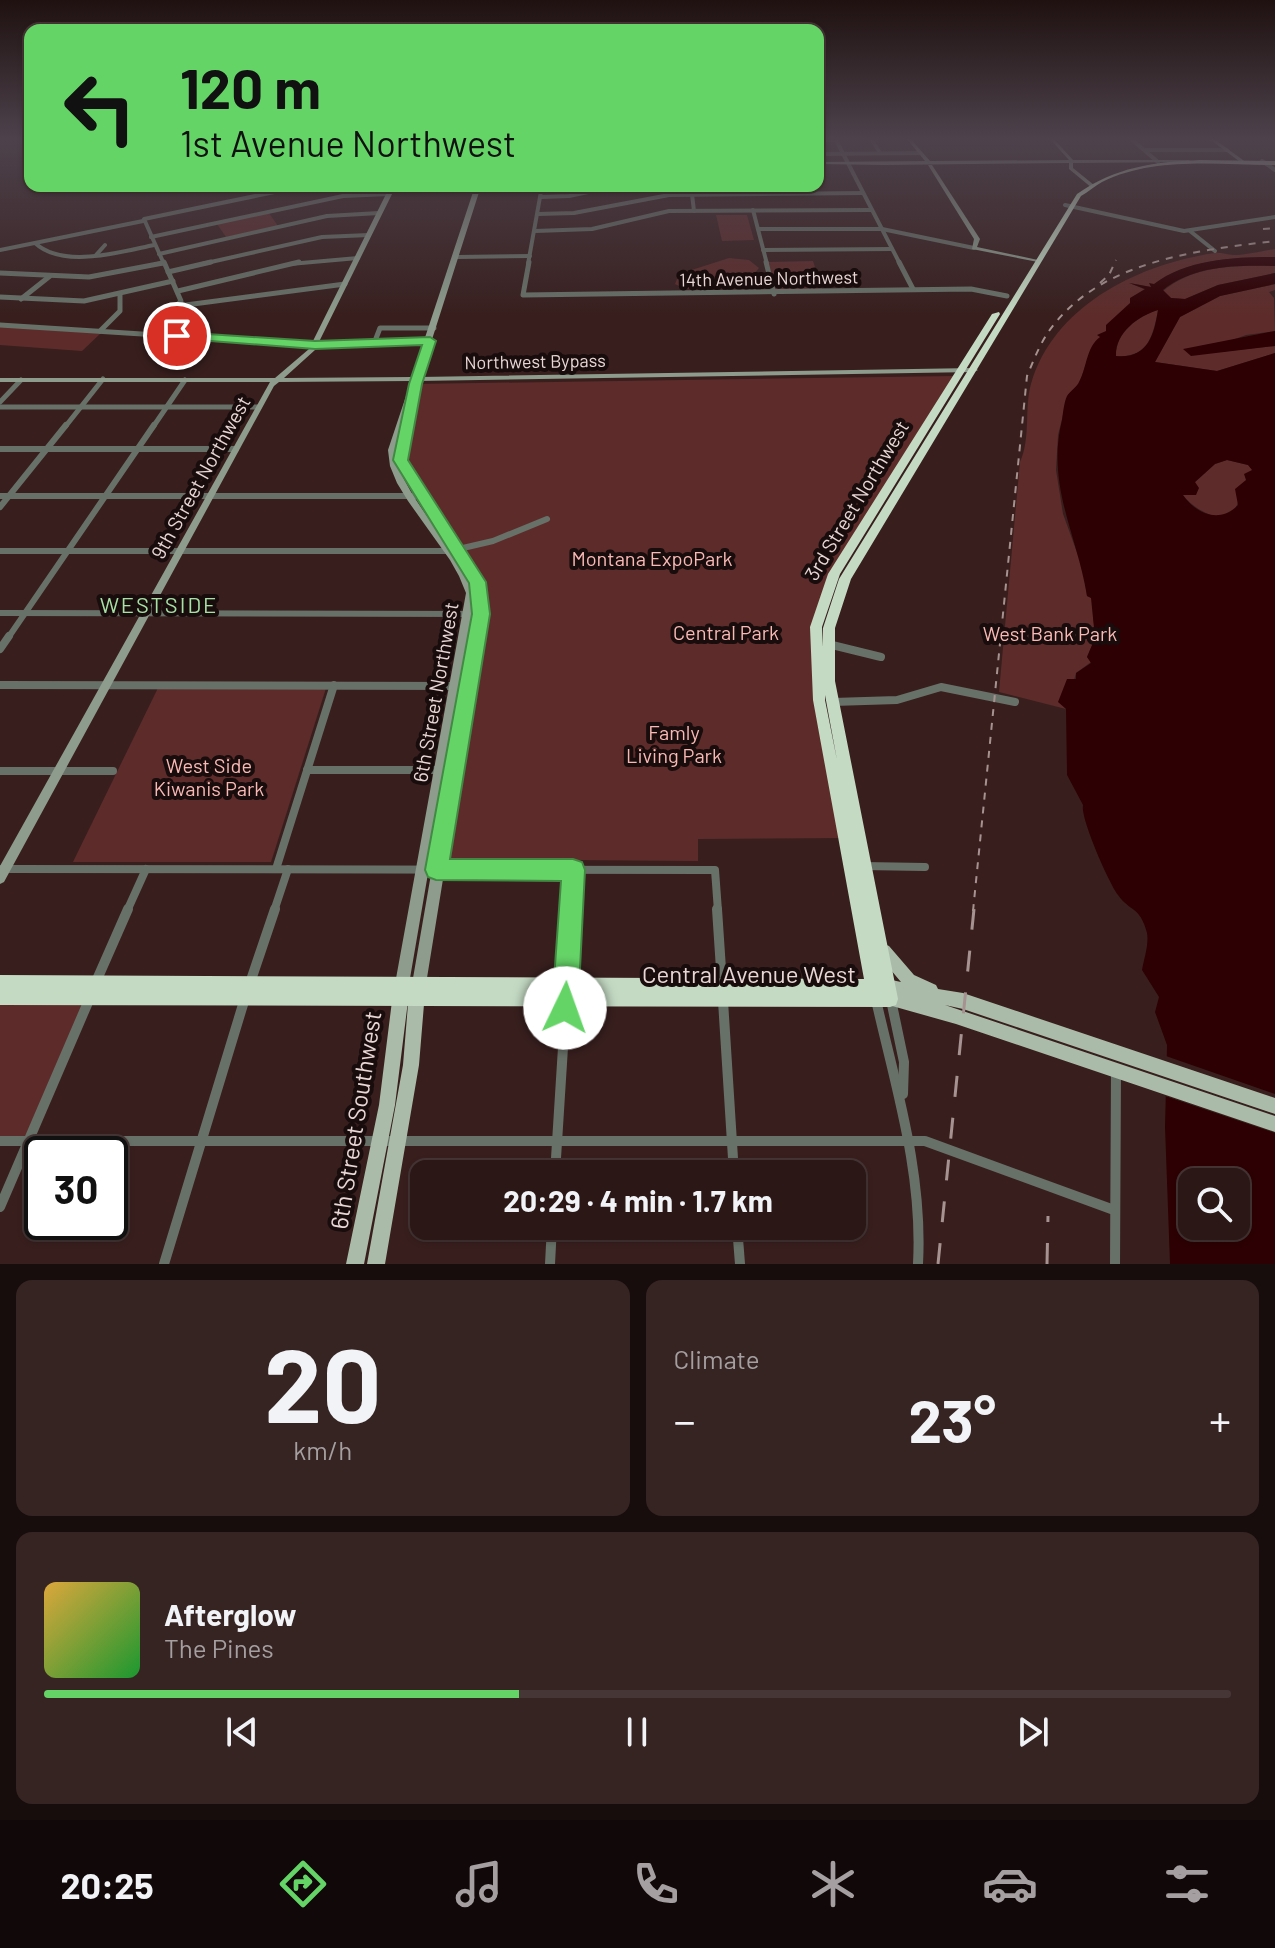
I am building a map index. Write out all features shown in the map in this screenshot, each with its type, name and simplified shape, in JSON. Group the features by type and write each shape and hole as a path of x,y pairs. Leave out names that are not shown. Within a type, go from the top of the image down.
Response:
{"highway":[{"name":"3rd Street Northwest","path":"882,992 826,701 821,643 845,579 1033,260 1076,197"},
{"name":"3rd Street Northwest","path":"858,866 880,944 882,992"},
{"name":"Central Avenue West","path":"0,983 93,990 248,992 882,992"},
{"name":"Central Avenue West","path":"0,997 93,990"}],"main road":[{"path":"880,944 890,961 909,980 943,995"},
{"name":"6th Street Southwest","path":"376,1264 388,1141 389,1092 409,991"},
{"name":"Central Avenue West","path":"882,992 943,995 1275,1106"},
{"name":"Central Avenue West","path":"882,992 1275,1124"},
{"name":"6th Street Southwest","path":"355,1264 388,1141"}],"street":[{"path":"0,250 251,197"},
{"path":"151,237 338,197"},
{"name":"9th Street Northwest","path":"2,872 259,407 274,382 308,355 315,345 387,197"},
{"name":"6th Street Northwest","path":"409,991 476,614 477,582 416,497 402,467 400,453 417,382 475,197"},
{"path":"457,257 530,256 540,197"},
{"path":"538,214 574,213 649,197"},
{"path":"692,197 694,211"},
{"path":"865,197 913,289"},
{"path":"948,197 977,239 974,248"},
{"path":"207,199 212,205"},
{"path":"1068,205 1162,228 1190,231 1275,217"},
{"path":"753,210 774,294"},
{"path":"535,231 581,231 669,211 871,210"},
{"path":"159,254 327,216 379,213"},
{"path":"144,220 178,291 178,306"},
{"path":"758,229 882,229 1033,260"},
{"path":"1190,231 1215,251"},
{"path":"168,272 322,237 369,235"},
{"path":"35,243 40,250 50,253 96,255 154,245"},
{"path":"96,255 105,245"},
{"path":"763,250 892,249"},
{"name":"14th Avenue Northwest","path":"530,256 523,295 975,289 1011,297"},
{"path":"178,291 304,261 358,258"},
{"path":"0,273 103,276 163,263"},
{"path":"21,299 50,276"},
{"path":"0,297 77,301 173,281"},
{"path":"150,334 178,306 226,303 306,285 345,284"},
{"path":"100,331 123,307 120,294"},
{"path":"0,325 315,345 430,341"},
{"path":"375,341 380,328 434,328"},
{"name":"Northwest Bypass","path":"0,382 417,382 965,373"},
{"path":"0,404 19,382"},
{"path":"0,507 101,382"},
{"path":"0,649 183,382"},
{"path":"0,404 259,407"},
{"path":"0,449 236,449"},
{"path":"0,496 416,497"},
{"path":"0,551 455,551 547,519"},
{"path":"0,613 476,614"},
{"path":"821,643 881,657"},
{"path":"0,685 463,686"},
{"path":"276,869 334,685"},
{"path":"826,701 886,702 941,687 1015,702"},
{"path":"307,770 448,770"},
{"path":"0,771 113,771"},
{"path":"858,866 925,867"},
{"path":"30,1136 146,869"},
{"path":"2,872 146,869 715,870 733,1160"},
{"path":"164,1264 288,869"},
{"path":"556,1160 573,870"},
{"path":"882,992 889,1062 903,1100 910,1141 921,1235 918,1264"},
{"path":"1115,1264 1116,1070"},
{"path":"0,1141 24,1141"},
{"path":"128,1141 925,1141 1114,1210"},
{"path":"0,1207 24,1150"},
{"path":"550,1264 551,1240"},
{"path":"738,1240 740,1264"}],"green space":[{"path":"269,213 278,226 226,237 217,224"},
{"path":"716,215 747,215 754,240 722,241"},
{"name":"West Bank Park","path":"1275,249 1275,257 1225,259 1193,266 1151,287 1130,283 1146,290 1091,349 1079,384 1068,395 1058,435 1056,470 1063,514 1083,569 1087,596 1092,598 1095,638 1087,657 1091,662 1076,673 1066,709 999,692 1020,462 1031,384 1042,356 1079,311 1129,278 1157,267 1215,253 1238,255"},
{"path":"729,258 749,260 759,268 754,274 704,290 675,284 679,274"},
{"path":"813,261 823,291 774,294 766,262"},
{"path":"1275,266 1275,273 1218,285 1185,299 1171,298 1163,291 1175,282 1202,271"},
{"path":"1275,284 1275,290 1269,292 1274,298 1275,331 1246,335 1191,355 1275,346 1275,353 1217,371 1155,362 1180,317 1220,296"},
{"path":"1158,310 1147,344 1135,353 1116,356 1119,340 1129,327 1143,316"},
{"path":"0,325 103,331 82,351 0,345"},
{"name":"Montana ExpoPark","path":"956,376 834,574 814,641 845,838 698,839 698,861 440,859 472,685 477,582 402,467 402,442 416,384"},
{"path":"1227,460 1248,465 1253,470 1232,512 1225,516 1209,514 1182,494 1215,464"},
{"name":"West Side Kiwanis Park","path":"158,688 326,688 271,862 73,862"},
{"path":"0,997 90,997 30,1136 24,1136 24,1141 0,1141"}],"shaded area":[{"path":"1275,257 1275,266 1202,271 1163,290 1171,298 1185,299 1218,285 1275,273 1275,284 1220,296 1180,317 1155,362 1217,371 1275,353 1275,1264 1170,1264 1165,1127 1167,1045 1155,1012 1159,997 1142,970 1147,933 1141,918 1122,900 1108,878 1090,836 1083,805 1067,775 1066,709 1058,702 1067,679 1076,679 1076,673 1091,663 1087,657 1095,638 1091,598 1087,596 1060,488 1058,444 1066,398 1079,382 1092,346 1100,337 1097,335 1106,331 1106,325 1130,303 1130,298 1145,289 1129,283 1151,287 1149,283 1154,284 1181,269 1227,259","holes":["1158,310 1148,344 1136,354 1116,356 1119,340 1129,327 1143,316","1227,460 1248,465 1252,470 1244,474 1246,480 1235,489 1238,505 1224,514 1201,512 1183,495 1196,495 1199,488 1195,482 1215,464"]},
{"path":"1275,331 1275,346 1191,356 1183,349"}],"pier":[{"path":"1163,1055 1275,1094 1275,1133 1162,1095"}],"railway":[{"path":"1263,229 1275,228"},
{"path":"973,911 1027,376 1036,355 1051,328 1077,301 1101,284 1128,271 1186,254 1275,241"},
{"path":"1100,283 1109,275 1116,260"},
{"path":"938,1264 974,909"},
{"path":"1047,1264 1048,1216"}],"district":[{"name":"WESTSIDE","path":"159,604"}],"route":[{"path":"177,336 315,345 430,341 416,384 418,388 402,442 400,460 420,496 460,550 481,596 481,614 436,870 573,870 565,1008"}],"park label":[{"name":"Central Park","path":"726,632"},
{"name":"Famly Living Park","path":"674,744"}]}
